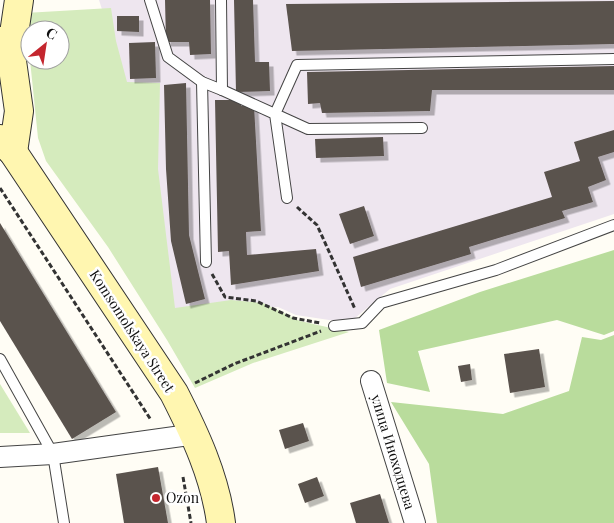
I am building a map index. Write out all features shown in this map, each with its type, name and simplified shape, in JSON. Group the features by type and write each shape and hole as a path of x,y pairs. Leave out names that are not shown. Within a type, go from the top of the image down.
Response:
{"main road":[{"path":"4,148 20,110 6,47 19,0"},
{"name":"Komsomolskaya Street","path":"4,148 174,393 196,434 219,508 221,523"}],"street":[{"name":"улица Иноходцева","path":"371,381 415,523"},
{"path":"0,457 53,454 196,434"}],"lane":[{"path":"150,0 168,57 202,82 308,129 422,128"},
{"path":"221,0 222,90"},
{"path":"287,198 275,114 297,65 614,59"},
{"path":"202,82 206,262"},
{"path":"334,326 362,323 381,303 496,270 614,224"},
{"path":"0,359 53,454 64,523"}],"path":[{"path":"0,188 164,439"},
{"path":"287,198 317,226 362,323"},
{"path":"206,262 225,298 256,301 293,318 334,326"},
{"path":"174,393 234,364 334,326"},
{"path":"183,476 191,523"}],"shaded area":[{"path":"99,0 614,0 614,214 390,289 349,323 296,315 278,307 171,315 116,53"}],"green space":[{"path":"111,8 116,41 127,82 160,83 158,169 175,308 231,300 263,303 300,321 349,332 253,363 195,388 108,247 46,161 38,138 31,70 70,70 70,20 26,20 25,13"},
{"path":"614,250 614,331 604,335 557,320 418,351 430,392 387,383 379,330 480,292"},
{"path":"614,335 614,523 437,523 429,464 391,402 503,414 569,391 582,337 601,340"},
{"path":"0,384 30,433 0,433"}],"building":[{"path":"165,0 210,0 211,54 190,55 189,42 166,42"},
{"path":"234,0 253,0 255,62 269,62 270,91 236,92"},
{"path":"614,1 614,44 292,51 286,4"},
{"path":"117,16 139,16 139,32 117,31"},
{"path":"155,42 156,78 130,79 129,43"},
{"path":"614,66 614,90 432,90 430,111 322,113 320,103 308,104 307,72"},
{"path":"186,83 189,235 205,299 186,304 171,241 166,169 164,85"},
{"path":"215,100 241,100 241,106 254,106 261,231 246,232 247,255 316,249 319,271 231,285 229,251 218,252"},
{"path":"614,130 614,152 598,157 606,180 588,187 593,202 562,211 565,218 469,247 471,254 361,287 353,257 552,197 544,172 580,161 574,142"},
{"path":"383,137 384,156 316,158 315,139"},
{"path":"364,206 374,236 350,244 339,214"},
{"path":"0,223 116,412 72,439 0,321"},
{"path":"539,349 545,387 510,393 504,354"},
{"path":"470,364 472,380 461,382 458,366"},
{"path":"303,423 309,441 285,449 279,430"},
{"path":"158,467 168,523 124,523 116,474"},
{"path":"317,477 324,496 305,503 298,484"},
{"path":"380,494 389,523 356,523 350,503"}],"place":[{"name":"Ozon","path":"156,498"}]}
